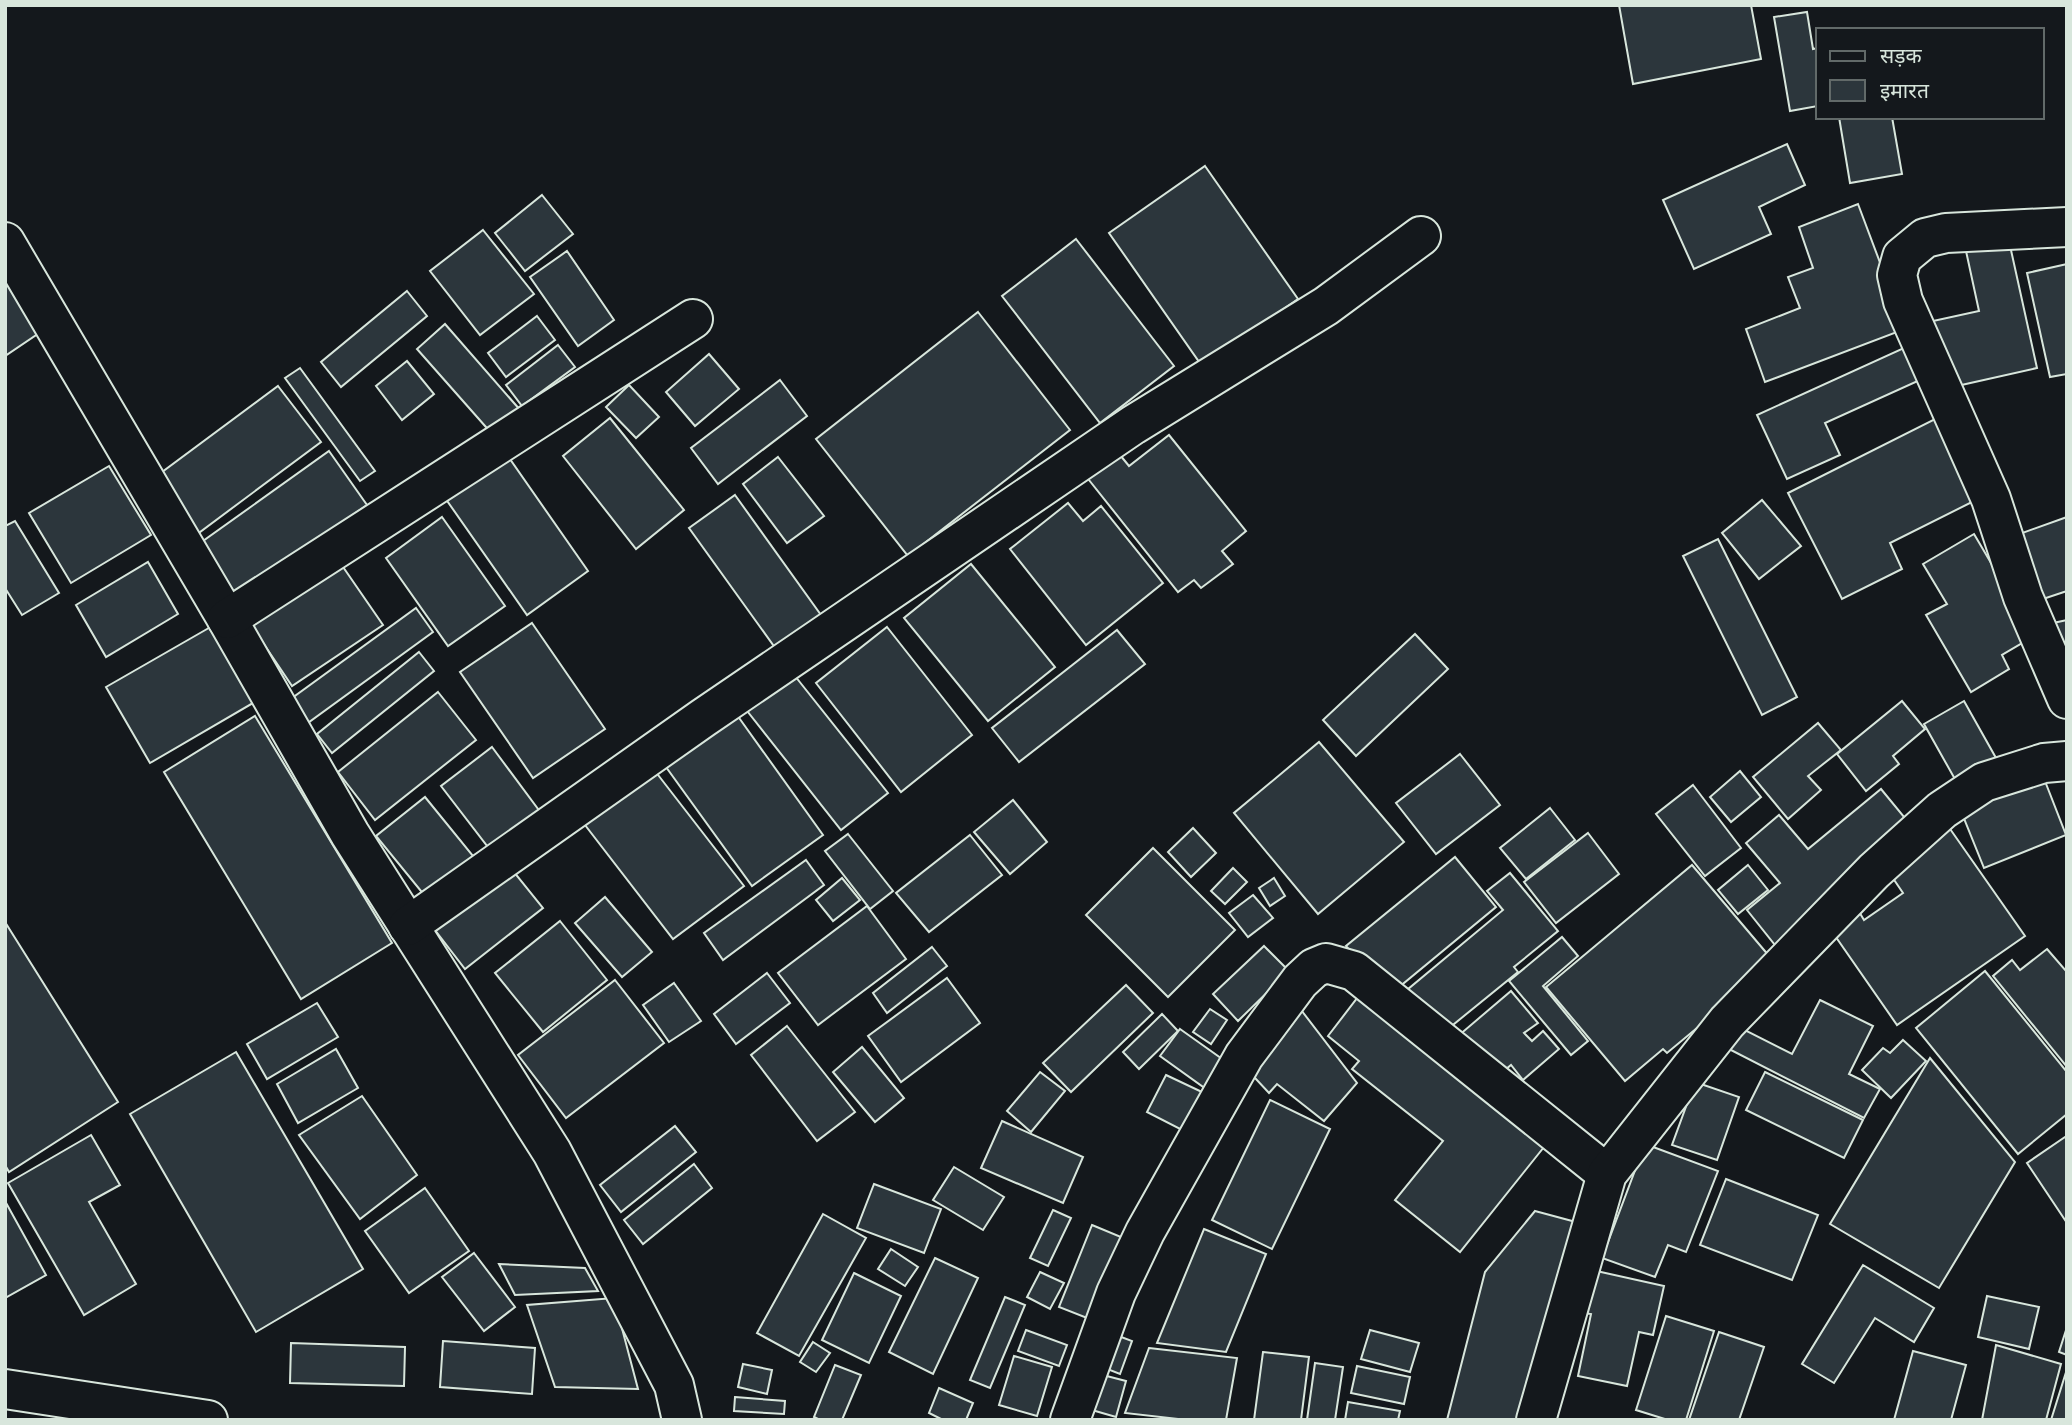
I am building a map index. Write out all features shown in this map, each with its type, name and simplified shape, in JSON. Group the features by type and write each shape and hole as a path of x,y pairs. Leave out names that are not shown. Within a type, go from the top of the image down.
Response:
{"main road":[{"path":"2067,227 1946,233 1925,238 1902,257 1897,275 1903,301 1991,499 2023,597 2067,699"},
{"path":"408,926 703,718 1133,425 1326,306 1421,236"},
{"path":"5,243 227,619 350,834 552,1152 674,1385 682,1420"},
{"path":"227,619 693,319"},
{"path":"1536,1420 1607,1174 1727,1022 1874,871 1942,810 1984,782 2044,763 2067,761"},
{"path":"1070,1420 1116,1293 1145,1232 1244,1056 1300,981 1314,968 1326,963 1354,971 1607,1174"},
{"path":"5,1389 208,1420"}],"building":[{"path":"1619,5 1751,5 1761,59 1633,84"},
{"path":"1807,12 1813,49 1816,48 1816,106 1790,111 1774,17"},
{"path":"1839,119 1892,119 1902,174 1850,183"},
{"path":"1787,144 1805,185 1759,207 1771,234 1694,269 1663,200"},
{"path":"1205,166 1298,299 1202,366 1109,233"},
{"path":"542,195 573,234 525,271 495,233"},
{"path":"1858,204 1905,329 1765,382 1746,329 1800,308 1788,277 1813,268 1799,227"},
{"path":"483,230 534,294 480,335 430,271"},
{"path":"1076,239 1174,366 1100,423 1002,296"},
{"path":"2009,241 2037,368 1948,388 1933,321 1979,311 1966,251"},
{"path":"567,251 614,320 578,346 530,277"},
{"path":"2067,264 2067,374 2050,377 2027,273"},
{"path":"5,265 48,327 5,356"},
{"path":"407,291 427,316 341,387 321,362"},
{"path":"978,312 1070,430 908,556 816,439"},
{"path":"537,316 555,340 506,377 488,353"},
{"path":"445,324 521,411 493,435 417,349"},
{"path":"558,345 575,367 522,406 506,385"},
{"path":"1906,347 1920,380 1825,423 1840,455 1787,479 1757,415"},
{"path":"709,354 739,389 695,426 666,392"},
{"path":"407,361 434,394 402,420 376,386"},
{"path":"300,368 375,471 360,481 285,378"},
{"path":"780,380 807,416 718,484 691,448"},
{"path":"629,385 659,417 636,438 606,407"},
{"path":"278,386 321,442 192,538 150,481"},
{"path":"1943,415 1984,496 1890,543 1902,569 1842,599 1788,493"},
{"path":"610,418 684,510 636,549 563,456"},
{"path":"1169,435 1246,531 1222,551 1233,564 1201,588 1194,580 1178,592 1085,475 1116,450 1129,466"},
{"path":"329,451 367,505 235,599 196,546"},
{"path":"505,452 588,571 527,615 443,495"},
{"path":"778,457 824,516 787,543 743,484"},
{"path":"109,466 151,535 71,583 29,513"},
{"path":"735,495 826,622 781,656 689,528"},
{"path":"1762,500 1801,546 1759,579 1722,533"},
{"path":"1068,503 1083,521 1101,506 1163,583 1086,645 1010,549"},
{"path":"442,517 505,606 448,646 386,558"},
{"path":"2067,517 2067,591 2034,602 2011,537"},
{"path":"15,521 59,593 22,615 5,588 5,526"},
{"path":"1974,534 2034,636 2002,655 2009,669 1971,692 1926,615 1947,604 1923,564"},
{"path":"1718,539 1797,697 1762,715 1683,556"},
{"path":"148,562 178,614 106,657 76,605"},
{"path":"341,564 383,625 292,686 251,625"},
{"path":"971,564 1055,667 988,721 904,618"},
{"path":"416,608 433,632 305,725 288,701"},
{"path":"2067,620 2067,661 2044,625"},
{"path":"221,621 265,696 150,763 106,687"},
{"path":"532,623 605,729 533,778 460,672"},
{"path":"887,627 972,735 901,792 816,683"},
{"path":"1117,630 1145,664 1019,762 992,728"},
{"path":"1415,634 1448,669 1356,756 1323,720"},
{"path":"419,652 434,671 332,753 317,734"},
{"path":"791,671 888,793 841,830 744,707"},
{"path":"438,692 476,740 375,820 338,772"},
{"path":"1902,701 1925,729 1893,756 1899,764 1866,791 1837,754"},
{"path":"1964,701 1996,758 1956,781 1924,724"},
{"path":"737,715 823,835 752,886 666,767"},
{"path":"255,716 392,943 301,999 164,772"},
{"path":"1818,723 1841,750 1808,776 1821,790 1788,819 1753,777"},
{"path":"1319,742 1404,842 1318,914 1234,813"},
{"path":"492,747 541,813 491,851 441,786"},
{"path":"1460,754 1500,805 1436,854 1396,803"},
{"path":"655,771 744,886 673,939 585,825"},
{"path":"1740,771 1761,797 1731,822 1710,797"},
{"path":"2043,776 2066,835 1984,868 1961,811"},
{"path":"1693,785 1741,848 1705,876 1656,814"},
{"path":"1881,789 1914,829 1775,945 1747,910 1780,883 1746,843 1779,815 1808,849"},
{"path":"425,797 482,867 434,907 376,836"},
{"path":"1013,800 1047,842 1010,874 974,832"},
{"path":"1550,808 1575,840 1526,879 1500,848"},
{"path":"1948,826 2025,936 1897,1025 1831,930 1858,910 1864,920 1903,893 1886,868"},
{"path":"1193,828 1216,853 1191,877 1168,852"},
{"path":"1588,833 1619,874 1556,923 1524,882"},
{"path":"848,834 893,891 870,909 825,851"},
{"path":"970,835 1002,875 929,932 896,893"},
{"path":"1153,848 1235,930 1168,997 1086,915"},
{"path":"1455,857 1496,907 1387,997 1346,946"},
{"path":"806,860 824,885 723,960 704,933"},
{"path":"505,861 543,908 465,969 428,921"},
{"path":"1692,865 1775,963 1667,1053 1663,1049 1625,1081 1546,987"},
{"path":"1748,865 1768,890 1738,914 1718,890"},
{"path":"1233,868 1247,882 1225,904 1211,891"},
{"path":"1510,873 1558,931 1514,967 1518,972 1443,1033 1407,990 1503,910 1487,891"},
{"path":"842,878 860,900 833,921 816,900"},
{"path":"1274,878 1285,896 1270,906 1259,888"},
{"path":"1253,895 1273,918 1248,937 1229,913"},
{"path":"605,897 652,952 622,977 575,923"},
{"path":"867,906 906,959 818,1025 778,973"},
{"path":"560,921 607,980 543,1032 495,973"},
{"path":"5,922 118,1102 9,1172 5,1165"},
{"path":"1562,937 1578,956 1543,986 1588,1041 1571,1055 1509,981"},
{"path":"1264,946 1289,971 1238,1021 1213,994"},
{"path":"932,947 947,966 887,1013 873,993"},
{"path":"2047,949 2067,972 2067,1067 1993,976 2012,960 2020,970"},
{"path":"1985,971 2067,1072 2067,1114 2018,1154 1916,1028"},
{"path":"767,973 790,1003 736,1044 714,1014"},
{"path":"947,978 980,1023 901,1082 868,1036"},
{"path":"615,980 664,1043 566,1118 518,1055"},
{"path":"674,983 701,1021 669,1042 643,1005"},
{"path":"1126,985 1153,1013 1071,1092 1043,1063"},
{"path":"1511,991 1538,1023 1524,1033 1532,1041 1543,1031 1559,1049 1523,1080 1511,1065 1494,1079 1458,1036"},
{"path":"1361,993 1548,1142 1460,1252 1395,1200 1443,1141 1352,1069 1359,1061 1328,1036"},
{"path":"1820,1000 1873,1026 1849,1074 1880,1089 1864,1118 1727,1048 1737,1026 1792,1054"},
{"path":"1295,1002 1357,1083 1324,1121 1277,1084 1269,1093 1241,1063"},
{"path":"317,1003 338,1037 267,1079 247,1044"},
{"path":"1210,1009 1227,1020 1211,1044 1193,1032"},
{"path":"1162,1014 1178,1031 1139,1069 1123,1052"},
{"path":"787,1026 855,1112 817,1141 751,1055"},
{"path":"1180,1029 1232,1066 1213,1094 1160,1056"},
{"path":"1903,1040 1926,1061 1891,1098 1862,1070 1883,1048 1890,1053"},
{"path":"862,1047 904,1098 875,1122 833,1072"},
{"path":"336,1049 358,1088 298,1123 277,1084"},
{"path":"236,1052 363,1269 256,1332 130,1114"},
{"path":"1930,1058 2015,1162 1939,1288 1830,1224"},
{"path":"1040,1072 1065,1091 1031,1132 1007,1111"},
{"path":"1765,1072 1863,1120 1844,1158 1746,1110"},
{"path":"1166,1075 1202,1092 1182,1130 1147,1112"},
{"path":"1695,1082 1739,1097 1717,1160 1672,1145"},
{"path":"362,1096 417,1175 360,1219 299,1135"},
{"path":"1270,1100 1330,1129 1272,1249 1212,1220"},
{"path":"1002,1121 1083,1157 1063,1203 981,1168"},
{"path":"675,1126 696,1152 621,1212 600,1185"},
{"path":"91,1135 120,1185 89,1202 136,1284 84,1315 8,1183"},
{"path":"2065,1137 2067,1139 2067,1223 2027,1163"},
{"path":"1645,1144 1718,1171 1686,1252 1668,1245 1655,1277 1602,1258"},
{"path":"694,1164 712,1188 643,1244 624,1220"},
{"path":"954,1167 1004,1197 983,1230 933,1200"},
{"path":"1726,1179 1818,1215 1792,1280 1700,1245"},
{"path":"874,1184 941,1209 924,1253 857,1228"},
{"path":"425,1188 469,1251 409,1293 365,1231"},
{"path":"5,1201 46,1275 5,1298"},
{"path":"1053,1210 1071,1218 1048,1266 1030,1258"},
{"path":"1535,1211 1587,1225 1536,1420 1447,1420 1485,1272"},
{"path":"823,1214 866,1238 799,1356 757,1333"},
{"path":"1092,1225 1121,1237 1087,1318 1059,1307"},
{"path":"1204,1229 1266,1254 1226,1352 1157,1343"},
{"path":"891,1249 918,1267 905,1286 878,1269"},
{"path":"474,1253 515,1307 484,1331 442,1277"},
{"path":"935,1258 978,1278 933,1374 889,1352"},
{"path":"499,1264 585,1268 598,1291 515,1295"},
{"path":"1863,1265 1934,1308 1914,1342 1875,1318 1834,1383 1802,1364"},
{"path":"1592,1270 1664,1286 1653,1335 1639,1332 1627,1386 1578,1376 1591,1314 1583,1313"},
{"path":"1040,1272 1064,1283 1050,1309 1027,1297"},
{"path":"854,1273 901,1296 869,1363 822,1340"},
{"path":"1987,1296 2039,1307 2029,1349 1978,1337"},
{"path":"1005,1297 1025,1305 990,1388 970,1380"},
{"path":"614,1298 638,1389 555,1387 527,1305"},
{"path":"1666,1316 1714,1331 1686,1420 1668,1420 1636,1410"},
{"path":"2067,1327 2067,1355 2059,1352"},
{"path":"1026,1330 1067,1345 1059,1366 1018,1351"},
{"path":"1370,1330 1419,1343 1410,1372 1361,1359"},
{"path":"1108,1332 1132,1341 1120,1374 1097,1365"},
{"path":"1719,1332 1764,1347 1739,1420 1689,1420"},
{"path":"443,1341 535,1348 532,1394 440,1387"},
{"path":"813,1342 830,1353 816,1372 800,1362"},
{"path":"291,1343 405,1347 404,1386 290,1383"},
{"path":"1996,1345 2061,1364 2046,1420 1982,1420"},
{"path":"1149,1348 1237,1358 1226,1420 1187,1420 1125,1413"},
{"path":"1913,1351 1966,1365 1951,1420 1894,1420"},
{"path":"1263,1352 1309,1357 1301,1420 1254,1420"},
{"path":"1014,1356 1052,1367 1037,1416 999,1405"},
{"path":"1315,1363 1343,1367 1335,1420 1307,1420"},
{"path":"743,1364 772,1370 767,1394 738,1387"},
{"path":"835,1365 861,1375 842,1420 820,1420 814,1417"},
{"path":"1357,1366 1410,1377 1404,1404 1351,1393"},
{"path":"2067,1369 2067,1420 2051,1420"},
{"path":"1095,1373 1126,1381 1116,1417 1085,1408"},
{"path":"939,1388 973,1403 966,1420 943,1420 929,1413"},
{"path":"735,1397 785,1401 784,1414 734,1411"},
{"path":"1348,1402 1400,1411 1398,1420 1345,1420"}]}
